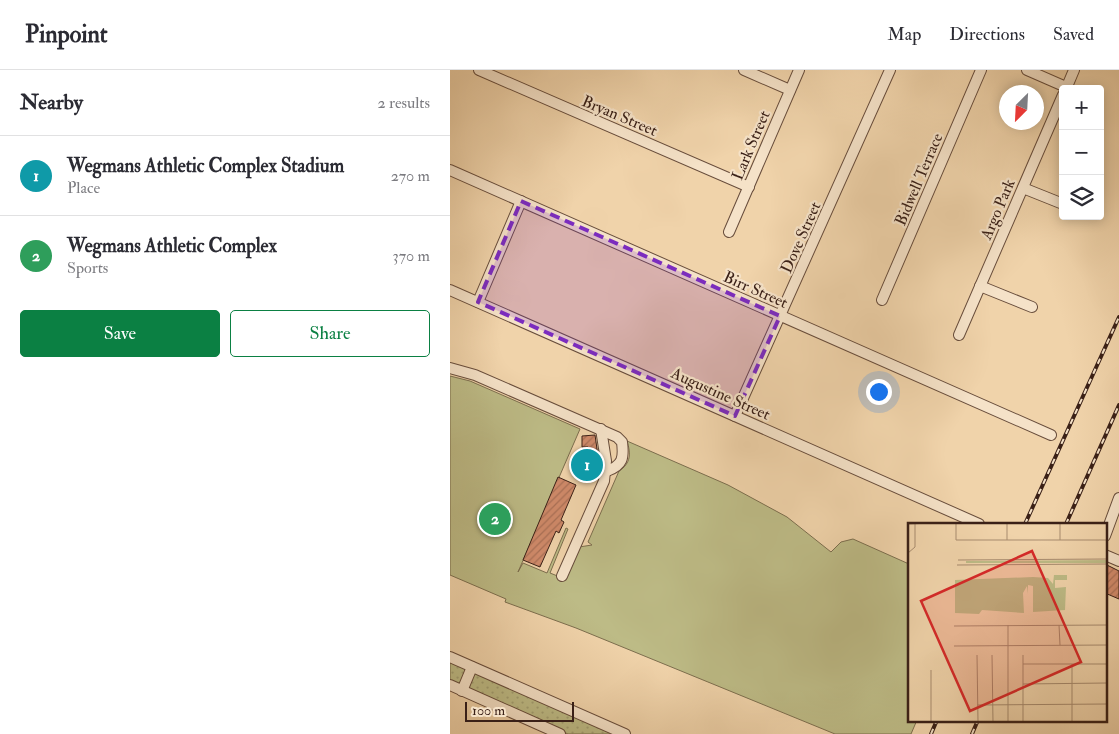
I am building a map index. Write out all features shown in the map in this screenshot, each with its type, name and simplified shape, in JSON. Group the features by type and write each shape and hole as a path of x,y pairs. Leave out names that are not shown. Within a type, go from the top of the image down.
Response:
{"street":[{"name":"Bryan Street","path":"479,70 749,187"},
{"path":"502,80 506,70"},
{"path":"744,70 790,90"},
{"name":"Lark Street","path":"729,232 799,70"},
{"name":"Dove Street","path":"735,416 804,266 890,70"},
{"name":"Bidwell Terrace","path":"882,300 981,70"},
{"path":"1027,70 1059,87"},
{"name":"Argo Park","path":"1067,85 1074,70"},
{"name":"Argo Park","path":"959,335 1059,104"},
{"name":"Birr Street","path":"450,170 1051,435"},
{"path":"1023,188 1059,202"},
{"path":"478,302 521,201"},
{"path":"980,286 1032,307"},
{"name":"Augustine Street","path":"450,290 977,523"},
{"path":"450,368 475,375 600,429 622,442 623,459 621,464 607,471"},
{"path":"562,576 607,471 604,439 600,429"},
{"path":"1106,533 1119,498"},
{"path":"1106,555 1119,560"},
{"path":"450,657 625,734"},
{"path":"462,691 472,667"},
{"path":"450,685 560,734"}],"highlighted area":[{"path":"521,201 780,316 735,416 478,302"}],"shaded area":[{"path":"450,376 470,381 580,429 518,572 523,563 547,573 566,528 568,529 550,573 565,579 579,547 592,545 588,542 619,471 628,461 629,450 627,441 728,485 787,517 831,552 841,542 853,539 908,564 908,722 916,722 911,734 835,734 576,628 505,602 506,599 450,575"},
{"path":"450,661 615,734 568,734 450,682"}],"building":[{"path":"595,435 598,456 588,478 576,474 588,447 582,447 582,436"},
{"path":"558,477 576,485 561,520 564,522 559,533 556,531 540,567 523,560"},
{"path":"1106,564 1119,571 1119,599 1106,593"}],"railway":[{"path":"1025,523 1119,317"},
{"path":"1066,523 1119,405"},
{"path":"931,734 936,722"},
{"path":"972,734 977,722"}],"place":[{"name":"Wegmans Athletic Complex Stadium","path":"587,465"},
{"name":"Wegmans Athletic Complex","path":"495,519"}]}
